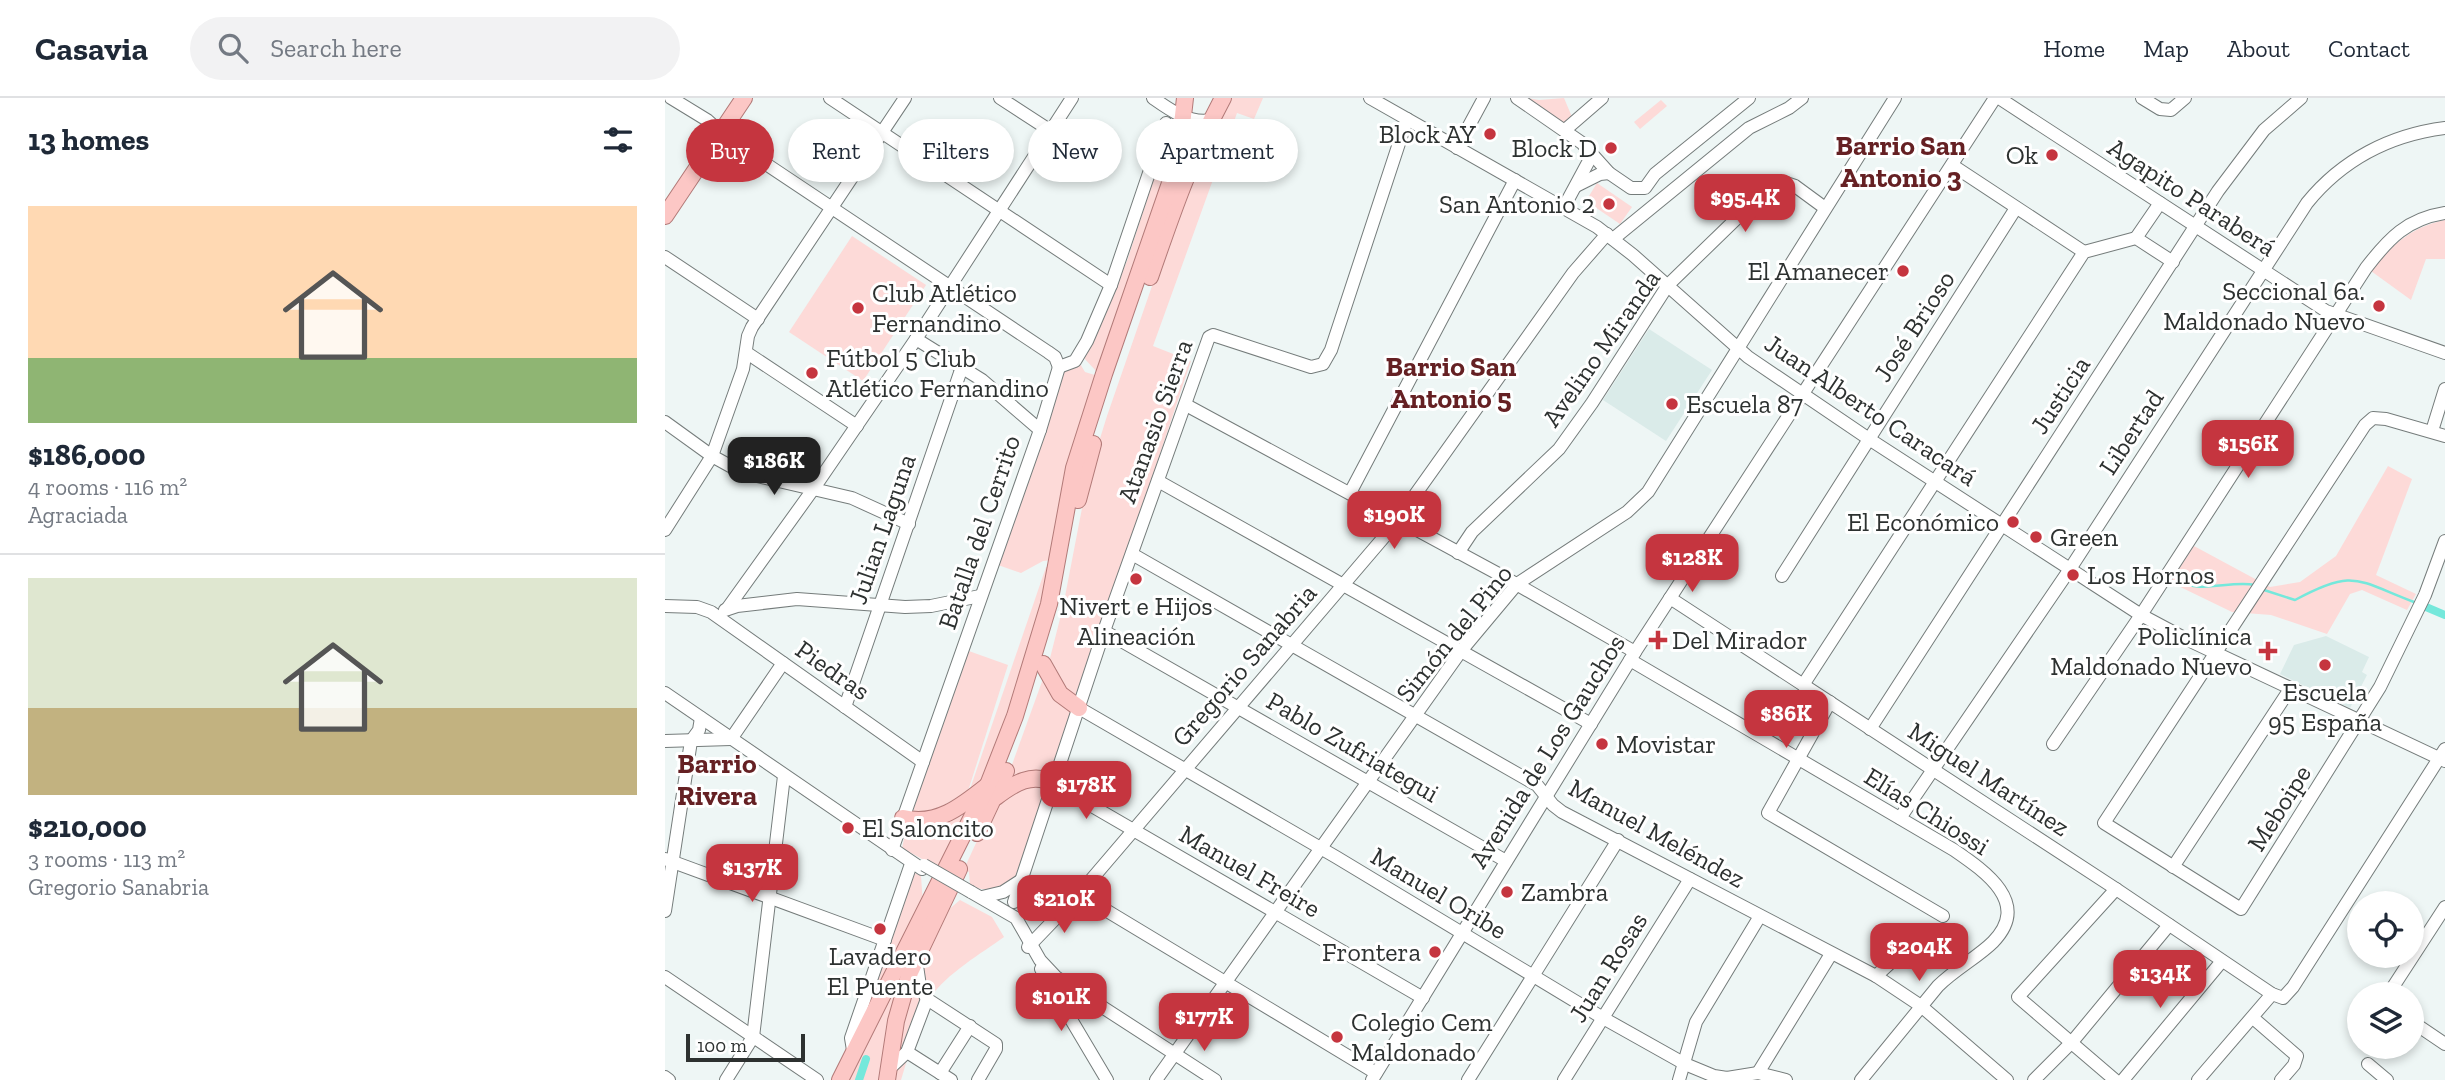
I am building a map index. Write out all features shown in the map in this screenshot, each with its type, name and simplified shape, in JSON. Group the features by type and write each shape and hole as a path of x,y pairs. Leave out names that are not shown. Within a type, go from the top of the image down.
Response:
{"main road":[{"path":"722,119 732,98"},
{"path":"726,119 744,98"},
{"path":"888,1075 902,993 915,958 991,792 1035,655 1049,604 1074,468 1178,160 1185,98"},
{"path":"1212,119 1223,98"},
{"path":"665,200 686,171"},
{"path":"665,216 686,181"},
{"path":"839,1080 991,792 1009,764 1044,664 1059,607 1078,501 1091,448 1182,182"},
{"path":"1044,664 1061,694 1079,708"},
{"path":"903,818 930,821 991,792 1025,780 1042,779 1054,784"}],"street":[{"path":"671,98 702,119"},
{"path":"831,98 862,119"},
{"path":"884,131 905,98"},
{"path":"1000,98 1032,119"},
{"path":"1058,119 1072,98"},
{"name":"Juan Alberto Caracará","path":"1370,98 1564,207 1610,237 1738,348 1802,395 2141,615 2216,654 2360,722 2443,756"},
{"path":"1457,148 1484,98"},
{"path":"1517,98 1587,147 1609,173 1631,188 1645,188 1655,174 1749,98"},
{"path":"1565,130 1602,98"},
{"name":"Gregorio Sanabria","path":"1030,946 1079,894 1398,519 1573,273 1610,237 1749,128 1789,108 1802,98"},
{"name":"Simón del Pino","path":"1156,1080 1461,651 1517,584 1627,512 1648,492 1895,98"},
{"name":"Avenida de Los Gauchos","path":"1374,1077 1632,656 1997,98"},
{"name":"Agapito Paraberá","path":"1997,98 2335,316 2445,353"},
{"path":"2142,98 2167,110 2178,106 2185,98"},
{"name":"Justicia","path":"1870,729 2195,225 2250,145 2276,118 2301,98"},
{"path":"1156,99 1183,116 1194,119"},
{"name":"Atanasio Sierra","path":"1014,902 1104,631 1209,337 1212,335 1315,368 1326,361 1407,120"},
{"name":"Libertad","path":"1900,818 2070,569 2307,203 2336,173 2363,155 2397,139 2445,128"},
{"path":"884,134 1111,285"},
{"path":"1564,207 1592,155"},
{"path":"721,613 857,426 950,288 1028,164"},
{"path":"1952,165 2084,252"},
{"path":"774,169 1055,357 1059,367 1070,364 1079,357 1111,285 1146,182"},
{"path":"1576,187 1600,174 1609,173"},
{"path":"1350,494 1515,180"},
{"path":"665,530 712,456 747,353 748,336 850,182"},
{"name":"Avelino Miranda","path":"1458,553 1472,532 1559,449 1668,285 1766,190 1783,182 1795,186 1825,208"},
{"path":"1803,685 2084,252 2136,238 2160,203"},
{"name":"José Brioso","path":"1782,576 2016,208"},
{"path":"2053,744 2141,615 2366,268 2393,236 2413,221 2445,213"},
{"path":"2136,238 2173,262"},
{"path":"665,257 758,319"},
{"path":"916,339 982,380 1039,430"},
{"path":"747,353 857,426"},
{"name":"Julian Laguna","path":"845,707 962,367"},
{"name":"Batalla del Cerrito","path":"896,852 903,818 1059,367"},
{"path":"2432,431 2445,389"},
{"name":"Elías Chiossi","path":"1185,405 1517,584 1800,760 1973,863 1992,881 2009,905 2007,924 1992,943 1950,973 1921,1006"},
{"path":"2290,689 2173,867 2104,823 2357,436 2373,418 2386,419 2445,436"},
{"path":"665,422 732,467 757,476 852,498 909,524"},
{"path":"1158,481 1591,724"},
{"name":"Meboipe","path":"2173,867 2241,909 2392,667 2425,595 2445,541"},
{"name":"Manuel Meléndez","path":"1132,554 1537,785 1553,806 1562,812 1876,976 1921,1006 2007,1080"},
{"path":"665,606 697,607 721,613 765,602 797,599 880,606 931,606 981,596"},
{"name":"Miguel Martínez","path":"1670,598 2277,996"},
{"name":"Piedras","path":"721,613 783,663 923,762"},
{"name":"Pablo Zufriategui","path":"1104,631 1506,861"},
{"path":"731,739 783,663"},
{"path":"665,693 896,852 974,895 1010,920 1047,968 1067,985 1215,1080"},
{"path":"1830,702 1768,813 1943,916"},
{"name":"Manuel Oribe","path":"1079,708 1322,848 1603,1018 1685,1063 1714,1076 1727,1078 1758,1073 1786,1080"},
{"path":"665,911 669,861 691,741 699,730 701,718"},
{"path":"665,741 731,739"},
{"path":"2198,1080 2253,1018 2277,996 2293,987 2443,756"},
{"path":"726,1080 753,1037 784,776"},
{"name":"Manuel Freire","path":"1054,784 1423,998"},
{"path":"1468,1080 1618,840"},
{"path":"669,861 885,940"},
{"path":"853,1050 851,1038 885,940 919,866"},
{"name":"Juan Rosas","path":"1565,1080 1690,879"},
{"path":"974,895 1003,892 1020,881"},
{"path":"2115,1080 2018,997 2116,889"},
{"path":"1079,894 1374,1077"},
{"path":"2396,982 2445,907"},
{"path":"1679,1080 1696,1022 1760,916"},
{"path":"2034,1080 2072,1042 2169,925"},
{"path":"1876,976 1915,940"},
{"path":"1030,946 1107,1080"},
{"path":"1758,1073 1831,954"},
{"path":"915,958 920,986 927,999 996,1044 996,1049 978,1080"},
{"path":"2123,1080 2222,961"},
{"path":"665,976 817,1080"},
{"path":"888,1075 907,1052 927,999"},
{"path":"1861,1080 1921,1006"},
{"path":"2253,1018 2297,1056 2294,1065 2281,1080"},
{"path":"907,1052 946,1076 970,1026"},
{"path":"2424,1030 2445,1044"},
{"path":"2368,1064 2387,1080"}],"shaded area":[{"path":"1230,98 1263,98 1254,119 1237,113 1235,119 1220,119"},
{"path":"1527,98 1564,98 1572,117 1564,124"},
{"path":"1661,100 1667,106 1640,129 1634,122"},
{"path":"1153,182 1163,182 1097,372 1083,357 1127,261"},
{"path":"1188,182 1212,182 1153,346 1191,361 1078,699 1069,698 1049,662 1063,607 1088,477"},
{"name":"San Antonio 2","path":"1597,183 1632,207 1620,224 1586,201"},
{"path":"2445,220 2445,259 2426,259 2411,300 2371,271 2403,238 2422,227"},
{"name":"Club Atlético Fernandino","path":"852,236 926,285 863,381 789,332"},
{"path":"1649,329 1712,370 1666,441 1603,400"},
{"path":"1079,362 1085,372 1098,376 1053,560 1043,561 1021,573 998,565 1063,372"},
{"path":"2388,466 2412,479 2376,575 2416,594 2407,610 2362,590 2350,594 2327,634 2271,615 2232,612 2170,582 2194,546 2270,587 2300,582 2336,556"},
{"path":"1046,567 1051,567 1031,653 985,781 969,792"},
{"name":"Escuela 95 España","path":"2326,636 2369,657 2362,672 2367,675 2350,708 2280,674 2294,645"},
{"path":"966,650 1008,665 969,788 930,813 914,814 914,805"},
{"path":"1044,676 1072,710 1052,774 1005,784"},
{"path":"1048,785 1015,877 994,888 982,889 970,885 969,872 964,869 993,811 1010,793 1020,787"},
{"path":"974,801 942,870 902,848 907,826"},
{"path":"913,872 921,876 923,904 857,1031"},
{"path":"938,893 882,1080 845,1080"},
{"path":"960,900 992,917 1004,937 965,964 938,988 922,1014 901,1080 891,1080 901,1021 940,917"}],"waterway":[{"path":"2178,581 2206,587 2255,585"},
{"path":"2264,590 2295,600 2330,584 2355,581 2414,602"},
{"path":"2426,607 2445,615"},
{"path":"859,1080 866,1059"}],"place":[{"name":"Block AY","path":"1490,134"},
{"name":"Block D","path":"1611,148"},
{"name":"Ok","path":"2052,155"},
{"name":"San Antonio 2","path":"1609,204"},
{"name":"El Amanecer","path":"1903,271"},
{"name":"Seccional 6a. Maldonado Nuevo","path":"2379,306"},
{"name":"Club Atlético Fernandino","path":"858,308"},
{"name":"Fútbol 5 Club Atlético Fernandino","path":"812,373"},
{"name":"Escuela 87","path":"1672,404"},
{"name":"El Económico","path":"2013,522"},
{"name":"Green","path":"2036,537"},
{"name":"Los Hornos","path":"2073,575"},
{"name":"Nivert e Hijos Alineación","path":"1136,579"},
{"name":"Del Mirador","path":"1658,640"},
{"name":"Policlínica Maldonado Nuevo","path":"2268,651"},
{"name":"Escuela 95 España","path":"2325,665"},
{"name":"Movistar","path":"1602,744"},
{"name":"El Saloncito","path":"848,828"},
{"name":"Zambra","path":"1507,892"},
{"name":"Lavadero El Puente","path":"880,929"},
{"name":"Frontera","path":"1435,952"},
{"name":"Colegio Cem Maldonado","path":"1337,1037"}],"district":[{"name":"Barrio San Antonio 3","path":"1901,161"},
{"name":"Barrio San Antonio 5","path":"1451,382"},
{"name":"Barrio Rivera","path":"717,779"}]}
